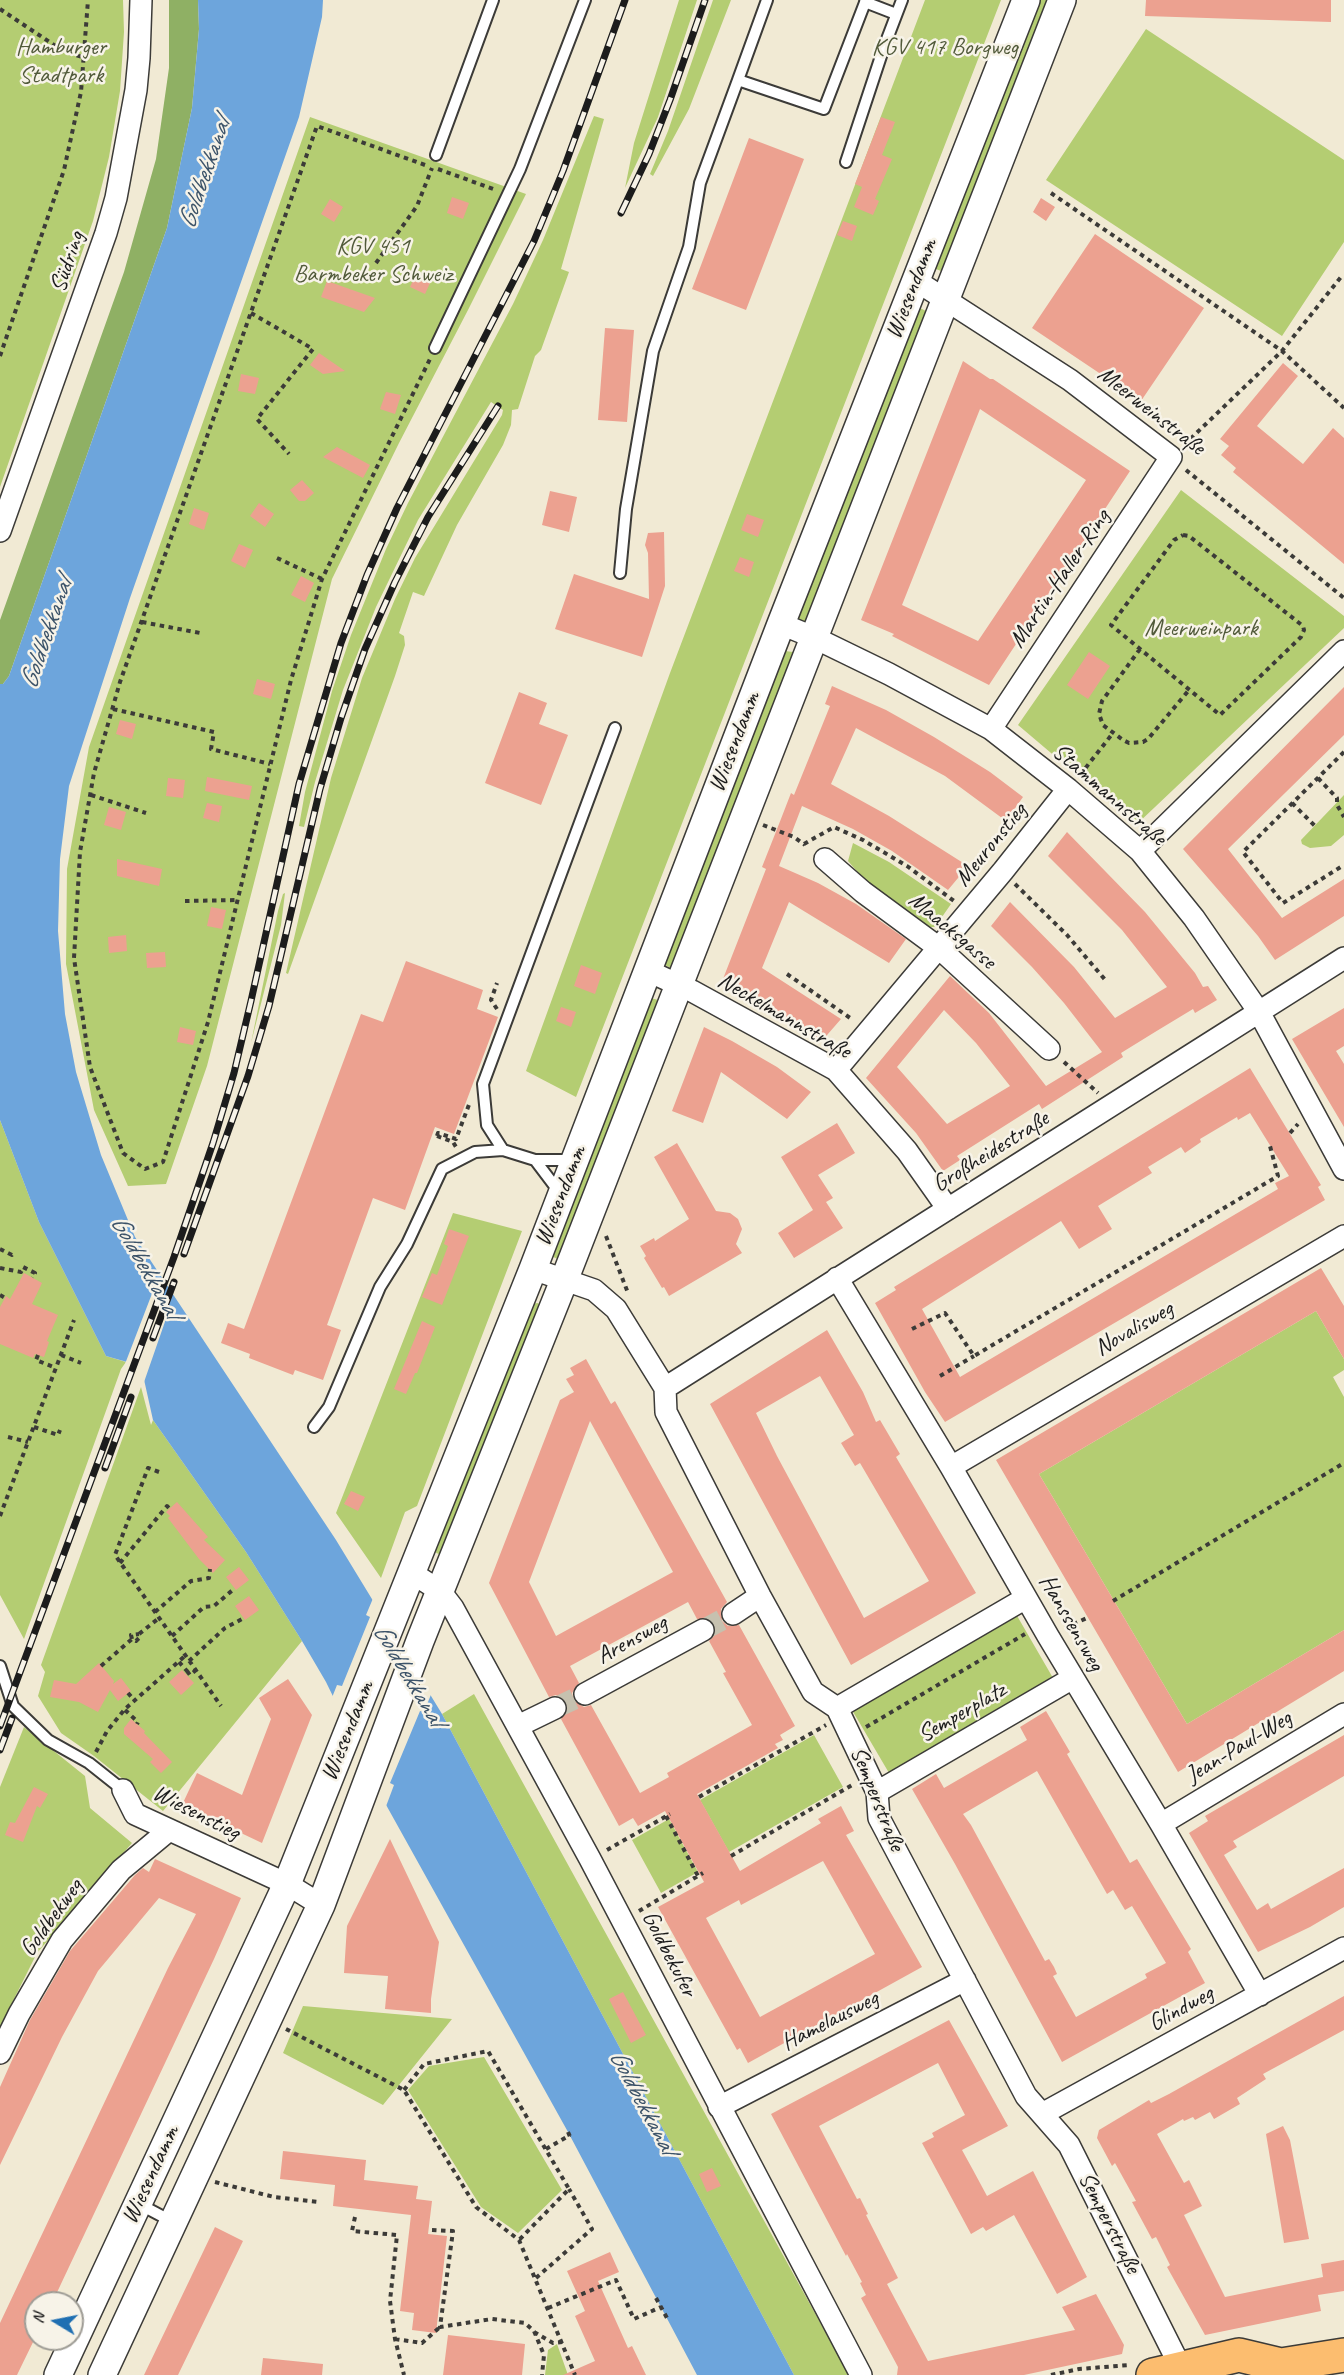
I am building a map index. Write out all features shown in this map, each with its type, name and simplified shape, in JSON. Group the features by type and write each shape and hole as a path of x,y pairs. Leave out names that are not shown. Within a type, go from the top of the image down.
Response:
{"main road":[{"path":"1162,2371 1239,2355 1274,2370 1344,2355"}],"street":[{"name":"Südring","path":"0,531 106,233 116,198 136,90 140,58 141,0"},
{"name":"Wiesendamm","path":"58,2375 287,1884 533,1269 646,970 1026,0"},
{"name":"Wiesendamm","path":"102,2375 321,1905 416,1652 593,1205 1062,0"},
{"name":"Meerweinstraße","path":"915,280 1070,380 1171,457"},
{"name":"Martin-Haller-Ring","path":"991,729 1171,457"},
{"name":"Stammannstraße","path":"781,624 889,674 991,729 1068,789 1140,851 1194,918 1259,1012 1344,1169"},
{"path":"1140,851 1344,651"},
{"name":"Meuronstieg","path":"836,1070 1003,872 1068,789"},
{"name":"Maacksgasse","path":"825,859 863,892 939,948 1049,1049"},
{"name":"Großheidestraße","path":"665,1388 1344,958"},
{"name":"Neckelmannstraße","path":"646,970 836,1070 907,1151 948,1209"},
{"name":"Novalisweg","path":"951,1467 1344,1236"},
{"name":"Semperstraße","path":"533,1269 594,1290 616,1309 665,1388 666,1413 760,1596 813,1692 839,1712 873,1783 879,1818 1026,2096 1069,2145 1162,2371"},
{"name":"Hanssensweg","path":"837,1278 951,1467 1260,1995"},
{"name":"Goldbekufer","path":"412,1573 440,1591 453,1608 590,1859 861,2375"},
{"path":"734,1614 760,1596"},
{"path":"839,1712 1026,1598"},
{"name":"Arensweg","path":"585,1694 703,1630"},
{"name":"Semperplatz","path":"873,1783 1073,1678"},
{"path":"518,1726 555,1708"},
{"name":"Jean-Paul-Weg","path":"1161,1824 1344,1714"},
{"name":"Wiesenstieg","path":"123,1790 135,1814 287,1884 321,1905"},
{"name":"Goldbekweg","path":"0,2053 19,2014 62,1940 121,1870 168,1831"},
{"name":"Glindweg","path":"1042,2114 1344,1948"},
{"name":"Hamelausweg","path":"719,2107 965,1980"}],"lane":[{"path":"436,155 493,0"},
{"path":"435,348 520,170 585,0"},
{"path":"620,573 626,508 653,351 689,247 700,183 767,0"},
{"path":"846,162 902,0"},
{"path":"738,80 824,109 866,1 896,14"},
{"path":"503,1150 487,1125 483,1084 615,728"},
{"path":"314,1427 329,1407 380,1287 407,1244 442,1169 475,1152 503,1150 535,1160 574,1161"},
{"path":"535,1160 561,1194"},
{"name":"Wiesenstieg","path":"0,1666 13,1707 48,1740 89,1763 123,1790"},
{"path":"138,2204 173,2222"}],"path":[{"path":"0,356 64,170 77,115 86,58 88,0"},
{"path":"0,9 63,51 86,58"},
{"path":"435,348 322,579 291,680 208,1022 163,1162 145,1169 123,1153 90,1067 74,958 80,852 91,795 113,709 317,126 508,195"},
{"path":"376,262 417,206 433,168"},
{"path":"1051,193 1282,351 1344,408"},
{"path":"1171,457 1282,351 1341,277"},
{"path":"251,313 313,349 257,418 289,454"},
{"name":"Meerweinstraße","path":"1171,457 1344,598"},
{"path":"1184,535 1189,536 1302,626 1301,637 1220,716 1140,650 1112,626 1174,540 1184,535"},
{"path":"277,558 322,579"},
{"path":"142,622 200,633"},
{"path":"1140,650 1099,707 1101,721 1113,733 1129,743 1148,739 1189,690"},
{"path":"113,709 214,732 211,749 270,764"},
{"path":"1068,789 1113,733"},
{"path":"1344,752 1243,852 1283,903 1344,865"},
{"path":"1318,778 1337,798 1337,805 1344,817"},
{"path":"91,795 146,813"},
{"path":"1292,803 1315,826"},
{"path":"744,818 794,837 825,859"},
{"path":"804,844 834,827 863,840 907,866 969,912"},
{"path":"1003,872 1067,935 1107,982"},
{"path":"185,901 237,900"},
{"path":"788,974 868,1032"},
{"path":"1049,1049 1112,1105"},
{"path":"437,1136 453,1142"},
{"path":"940,1376 1278,1176 1270,1146"},
{"path":"593,1205 628,1291 623,1320"},
{"path":"0,1249 12,1255 14,1252"},
{"path":"0,1268 21,1272 23,1267 35,1273 32,1277"},
{"path":"912,1329 945,1313 974,1356"},
{"path":"0,1514 74,1320"},
{"path":"38,1355 36,1360 56,1368"},
{"path":"61,1356 81,1363"},
{"path":"34,1427 58,1435 60,1430"},
{"path":"8,1437 28,1442"},
{"path":"1113,1601 1344,1463"},
{"path":"159,1472 148,1468 115,1555 221,1706"},
{"path":"120,1563 167,1506 170,1509"},
{"path":"155,1612 191,1581 209,1578 210,1569"},
{"path":"172,1636 204,1606 214,1606 235,1588"},
{"path":"101,1666 132,1639 131,1635 139,1634 159,1618"},
{"path":"189,1661 225,1628 244,1618"},
{"path":"851,1736 1042,1625"},
{"path":"89,1763 107,1731 125,1709 185,1656"},
{"path":"179,1662 190,1675 196,1670"},
{"path":"128,1693 135,1701"},
{"path":"125,1709 138,1722 137,1724"},
{"path":"699,1797 839,1712"},
{"path":"731,1856 873,1783"},
{"path":"590,1859 668,1815 701,1875 622,1921"},
{"path":"269,2019 404,2090 476,2207 519,2240 575,2375"},
{"path":"404,2090 424,2064 488,2051 592,2229 536,2278"},
{"path":"546,2149 570,2135"},
{"path":"194,2176 274,2197 318,2202"},
{"path":"519,2240 569,2189"},
{"path":"355,2217 352,2231 397,2235 390,2301 402,2374"},
{"path":"432,2230 453,2231 440,2327"},
{"path":"548,2308 616,2280 634,2319 661,2307"},
{"path":"656,2298 667,2318"},
{"path":"395,2339 422,2343 440,2327 492,2319 525,2323 553,2343 562,2342"},
{"path":"534,2331 544,2355 542,2375"},
{"path":"1050,2375 1079,2369 1113,2367 1162,2371"}],"green space":[{"name":"Hamburger Stadtpark","path":"0,0 123,0 124,32 120,91 109,157 93,221 0,487"},
{"path":"169,0 198,0 199,29 192,108 167,228 9,676 3,684 0,684 0,620 124,272 156,159 169,68"},
{"path":"679,0 697,0 658,117 625,188 634,143"},
{"path":"713,0 731,0 689,109 653,176 650,174 668,131"},
{"name":"KGV 417 Borgweg","path":"925,0 1001,0 576,1097 526,1071 670,673"},
{"path":"1035,0 1051,0 946,273 931,267"},
{"path":"1146,29 1344,160 1344,242 1282,336 1046,180"},
{"path":"594,116 604,119 561,269 569,272 541,350 535,356 518,409 512,410 511,425 503,445 457,525 424,596 413,592 399,633 404,636 405,645 395,676 288,974 286,973 331,778 362,678 415,558 502,415 503,410 491,402 418,520 376,607 343,690 304,827 299,826 305,792 332,691 351,635 386,549 408,503 513,304 543,240"},
{"name":"KGV 451 Barmbeker Schweiz","path":"310,117 526,194 332,579 207,1066 166,1184 128,1186 94,1110 66,964 67,869 89,747"},
{"path":"920,308 926,311 928,321 810,622 801,625 794,616 912,315"},
{"name":"Meerweinpark","path":"1181,490 1344,616 1344,628 1136,825 1018,725"},
{"path":"785,651 793,652 795,660 671,968 665,965 662,959"},
{"path":"1344,795 1344,835 1331,846 1310,848 1302,844 1301,840"},
{"path":"853,843 889,862 951,904 935,927 926,927 874,891 848,861"},
{"path":"285,893 281,925 251,1043 278,911"},
{"path":"651,998 658,1000 660,1005 558,1259 551,1256"},
{"path":"0,1120 39,1222 106,1356 126,1362 121,1369 24,1639 0,1595"},
{"path":"453,1213 522,1231 417,1506 405,1512 381,1578 336,1513"},
{"path":"538,1303 541,1309 442,1556 435,1552 434,1547 531,1304"},
{"path":"1316,1311 1344,1359 1344,1370 1333,1377 1344,1397 1344,1630 1187,1724 1039,1474"},
{"path":"141,1387 151,1425 153,1420 246,1552 302,1641 163,1811 61,1733 38,1696 45,1672 41,1665"},
{"path":"1016,1614 1053,1678 889,1773 852,1710"},
{"path":"474,1694 849,2375 794,2375 442,1714"},
{"path":"24,1727 85,1776 90,1808 132,1843 37,1953 0,2027 0,1787"},
{"path":"814,1735 843,1787 729,1852 700,1800"},
{"path":"669,1819 698,1872 661,1893 632,1840"},
{"path":"303,2006 452,2019 383,2105 283,2053"},
{"path":"484,2057 562,2190 518,2233 481,2207 408,2090 429,2066"},
{"path":"557,2344 568,2375 545,2375 548,2350"}],"water":[{"name":"Goldbekkanal","path":"198,0 323,0 322,17 299,117 130,598 69,786 60,859 58,931 65,1014 76,1072 101,1155 135,1237 336,1540 442,1714 794,2375 697,2375 568,2132 385,1803 326,1682 246,1552 153,1420 141,1366 106,1356 39,1222 0,1120 0,684 3,684 9,676 167,228 192,108 199,29"}],"pier":[{"path":"153,1291 168,1313 143,1385 139,1368 125,1364"},
{"path":"374,1596 432,1692 424,1712 420,1711 390,1783 394,1785 385,1809 331,1700 337,1685 342,1686 370,1617 366,1615"}],"building":[{"path":"1146,0 1331,0 1331,22 1145,16"},
{"path":"881,117 895,122 882,155 892,159 875,199 879,201 873,215 854,207 862,187 855,184"},
{"path":"749,138 804,159 746,310 692,289"},
{"path":"452,197 469,203 463,219 447,213"},
{"path":"1041,198 1055,207 1046,221 1033,212"},
{"path":"330,199 343,207 334,222 321,214"},
{"path":"843,221 857,226 852,241 837,235"},
{"path":"1095,234 1204,308 1141,401 1032,328"},
{"path":"415,276 422,276 431,281 425,294 410,287"},
{"path":"327,281 375,298 364,312 321,297"},
{"path":"605,328 634,330 627,422 598,420"},
{"path":"319,353 345,371 323,374 310,365"},
{"path":"963,361 1130,471 989,685 892,636 894,634 861,620","holes":["980,409 1086,480 978,641 902,605"]},
{"path":"1283,363 1298,376 1257,426 1303,464 1333,428 1344,438 1344,564 1233,472 1236,468 1221,455 1229,446 1220,439"},
{"path":"241,374 259,378 255,394 238,391"},
{"path":"386,392 401,395 395,414 380,409"},
{"path":"337,447 370,465 363,478 323,457"},
{"path":"302,480 314,493 305,501 299,501 290,490"},
{"path":"550,491 577,497 569,532 542,525"},
{"path":"259,503 274,514 265,527 250,516"},
{"path":"194,508 209,513 204,530 189,524"},
{"path":"747,514 764,520 758,537 741,530"},
{"path":"664,532 665,586 642,657 555,629 574,574 649,599 648,553 645,545 648,533"},
{"path":"239,544 253,550 245,568 231,561"},
{"path":"740,557 754,562 749,577 734,571"},
{"path":"301,576 314,583 305,602 291,595"},
{"path":"1089,652 1110,666 1088,699 1067,685"},
{"path":"257,679 275,684 271,699 253,694"},
{"path":"832,686 886,710 934,737 990,772 1023,797 1006,821 945,776 856,728 831,784 889,816 968,866 948,890 892,851 853,829 802,806 779,866 818,883 856,904 906,939 889,963 789,902 762,968 841,1019 821,1042 754,1000 721,984 766,869 762,867 791,793 794,795 830,706 825,704"},
{"path":"1344,687 1344,735 1228,849 1282,918 1344,879 1344,916 1275,960 1258,936 1183,849"},
{"path":"519,692 547,703 539,724 568,735 541,805 485,783"},
{"path":"120,720 136,724 132,739 116,734"},
{"path":"207,777 252,786 249,800 205,791"},
{"path":"168,778 185,780 183,798 166,796"},
{"path":"207,803 222,806 219,822 203,818"},
{"path":"109,807 126,812 121,830 104,825"},
{"path":"1067,832 1145,912 1195,973 1203,987 1208,986 1217,1000 1195,1013 1193,1009 1121,1053 1123,1057 1042,1109 1039,1104 957,1156 960,1160 943,1171 916,1133 866,1078 950,976 989,1013 1046,1086 1102,1052 1064,1003 991,926 1010,902 1074,967 1115,1018 1167,987 1122,930 1048,856","holes":["944,1010 976,1043 1010,1086 947,1124 897,1067"]},
{"path":"117,859 162,869 159,886 117,876"},
{"path":"211,907 226,910 222,929 207,926"},
{"path":"126,935 127,951 109,953 108,937"},
{"path":"165,952 166,967 147,968 146,953"},
{"path":"406,961 483,990 477,1009 498,1017 454,1134 435,1127 405,1210 373,1198 327,1325 341,1330 323,1380 295,1370 293,1375 249,1358 250,1354 221,1343 228,1323 244,1329 361,1014 383,1022"},
{"path":"581,965 602,973 595,994 574,986"},
{"path":"561,1007 576,1012 571,1027 556,1021"},
{"path":"1344,1008 1344,1046 1336,1051 1344,1064 1344,1127 1292,1039"},
{"path":"180,1027 196,1031 193,1045 177,1042"},
{"path":"704,1027 777,1067 811,1092 787,1119 721,1072 703,1123 672,1111"},
{"path":"1250,1068 1321,1185 1318,1187 1325,1200 945,1422 925,1392 875,1303 896,1290 894,1287","holes":["1250,1113 1289,1176 1275,1183 1278,1189 960,1377 922,1309 1061,1221 1079,1249 1112,1229 1098,1206 1152,1173 1148,1167 1181,1147 1185,1153 1201,1142 1200,1139 1237,1117 1238,1120"]},
{"path":"837,1123 855,1153 818,1175 833,1198 826,1202 843,1228 794,1258 778,1233 813,1210 781,1157"},
{"path":"677,1143 716,1211 730,1213 738,1219 742,1229 736,1244 742,1253 669,1296 644,1258 646,1256 640,1246 654,1238 655,1241 689,1219 654,1157"},
{"path":"449,1229 469,1236 442,1305 422,1297 432,1273 437,1275 448,1246 444,1244"},
{"path":"1321,1268 1344,1306 1344,1359 1316,1311 1039,1474 1187,1724 1344,1630 1344,1671 1178,1772 996,1460"},
{"path":"24,1273 42,1283 32,1304 58,1315 47,1341 49,1342 44,1357 35,1354 33,1358 0,1344 0,1307 6,1296 10,1299"},
{"path":"422,1321 435,1327 406,1394 394,1389"},
{"path":"827,1330 863,1392 876,1422 880,1420 900,1454 896,1457 976,1593 851,1665 710,1404","holes":["820,1376 854,1435 841,1443 855,1466 860,1463 929,1581 864,1618 756,1413"]},
{"path":"586,1359 611,1404 615,1401 727,1602 721,1609 722,1621 728,1626 739,1625 795,1726 780,1735 783,1740 775,1744 778,1748 697,1794 740,1871 821,1823 818,1819 841,1806 854,1831 846,1835 922,1967 748,2063 740,2048 737,2050 658,1907 704,1882 665,1811 638,1826 633,1818 619,1826 561,1719 568,1709 566,1702 556,1695 549,1697 489,1583 560,1400 574,1392 566,1379 574,1375 570,1368","holes":["590,1421 673,1572 556,1636 529,1582","688,1602 697,1619 709,1619 714,1624 714,1636 709,1641 726,1672 723,1673 752,1725 667,1773 669,1777 640,1793 591,1705 584,1707 574,1701 572,1693 579,1683 570,1666","823,1861 875,1954 760,2017 706,1918 739,1900 741,1905"]},
{"path":"351,1491 365,1497 358,1511 344,1504"},
{"path":"177,1502 208,1537 204,1540 225,1560 213,1573 199,1559 168,1518 170,1516 166,1512"},
{"path":"239,1567 249,1580 236,1590 226,1577"},
{"path":"249,1596 259,1610 245,1620 235,1606"},
{"path":"99,1663 114,1681 113,1684 121,1678 131,1691 118,1701 110,1690 98,1712 79,1702 50,1697 54,1680 76,1684"},
{"path":"182,1670 194,1683 181,1695 169,1682"},
{"path":"288,1679 312,1715 262,1843 182,1805 197,1773 242,1795 271,1719 259,1698"},
{"path":"1046,1711 1070,1752 1067,1754 1130,1863 1137,1859 1191,1949 1188,1952 1205,1983 1062,2062 912,1789 936,1774 944,1788 1027,1740 1020,1727","holes":["1037,1771 1107,1894 1113,1890 1125,1910 1132,1906 1166,1963 1145,1974 1147,1978 1076,2017 1053,1976 1057,1974 1054,1967 1049,1959 1045,1961 963,1814"]},
{"path":"131,1719 145,1731 144,1733 172,1762 161,1773 150,1762 153,1759 124,1734 124,1728"},
{"path":"1344,1735 1344,1776 1233,1841 1237,1847 1224,1855 1257,1910 1268,1903 1271,1909 1344,1868 1344,1907 1310,1927 1258,1952 1189,1833 1208,1821 1205,1816"},
{"path":"34,1787 48,1794 40,1808 37,1806 23,1842 5,1835 10,1822 15,1823"},
{"path":"390,1839 439,1942 431,2013 385,2009 388,1976 344,1973 347,1926"},
{"path":"155,1859 241,1898 58,2291 24,2291 24,2351 29,2351 17,2375 0,2375 0,2323 168,1968 196,1914 159,1898 98,1971 62,2037 0,2165 0,2087 30,2020 70,1951 135,1875 143,1868 149,1872"},
{"path":"623,1992 646,2035 631,2043 609,1999"},
{"path":"1344,1996 1344,2030 1263,2074 1266,2079 1237,2098 1240,2104 1214,2119 1210,2112 1195,2120 1193,2117 1184,2121 1183,2119 1157,2134 1184,2183 1189,2180 1202,2206 1184,2215 1225,2297 1323,2277 1321,2264 1344,2260 1344,2291 1318,2295 1321,2311 1205,2335 1167,2267 1170,2265 1156,2237 1152,2239 1132,2202 1136,2201 1115,2163 1112,2166 1097,2138 1099,2130 1149,2100 1151,2103 1169,2094"},
{"path":"949,2020 1008,2126 962,2150 987,2196 1033,2171 1087,2277 1057,2294 1014,2215 986,2231 983,2227 971,2234 922,2143 934,2137 932,2133 965,2115 938,2063 819,2126 857,2199 860,2198 868,2214 866,2215 898,2278 887,2284 928,2361 1075,2330 1062,2307 1096,2294 1124,2345 1122,2354 1024,2375 897,2375 898,2367 861,2298 866,2295 860,2283 862,2282 771,2114"},
{"path":"1283,2126 1290,2140 1309,2239 1284,2243 1266,2134"},
{"path":"283,2151 366,2160 364,2180 418,2186 416,2199 432,2201 428,2234 447,2236 436,2333 412,2330 414,2313 400,2311 411,2215 333,2206 335,2185 280,2179"},
{"path":"712,2168 721,2186 707,2192 699,2174"},
{"path":"215,2227 243,2241 178,2375 144,2375"},
{"path":"610,2252 619,2272 598,2281 628,2348 632,2346 646,2375 563,2375 595,2361 575,2316 585,2311 567,2271"},
{"path":"448,2335 525,2344 522,2375 443,2375"},
{"path":"263,2358 323,2364 322,2375 261,2375"}],"tunnel":[{"path":"703,1630 733,1614"},
{"path":"555,1708 585,1694"}],"railway":[{"path":"0,1726 174,1257 213,1143 234,1073 299,784 341,643 367,575 397,508 534,241 563,171 625,0"},
{"path":"621,213 649,154 705,0"},
{"path":"184,1254 248,1076 269,1006 320,789 365,649 428,517 498,406"},
{"path":"153,1338 174,1282"},
{"path":"105,1468 131,1397"},
{"path":"0,1750 12,1718"}]}
